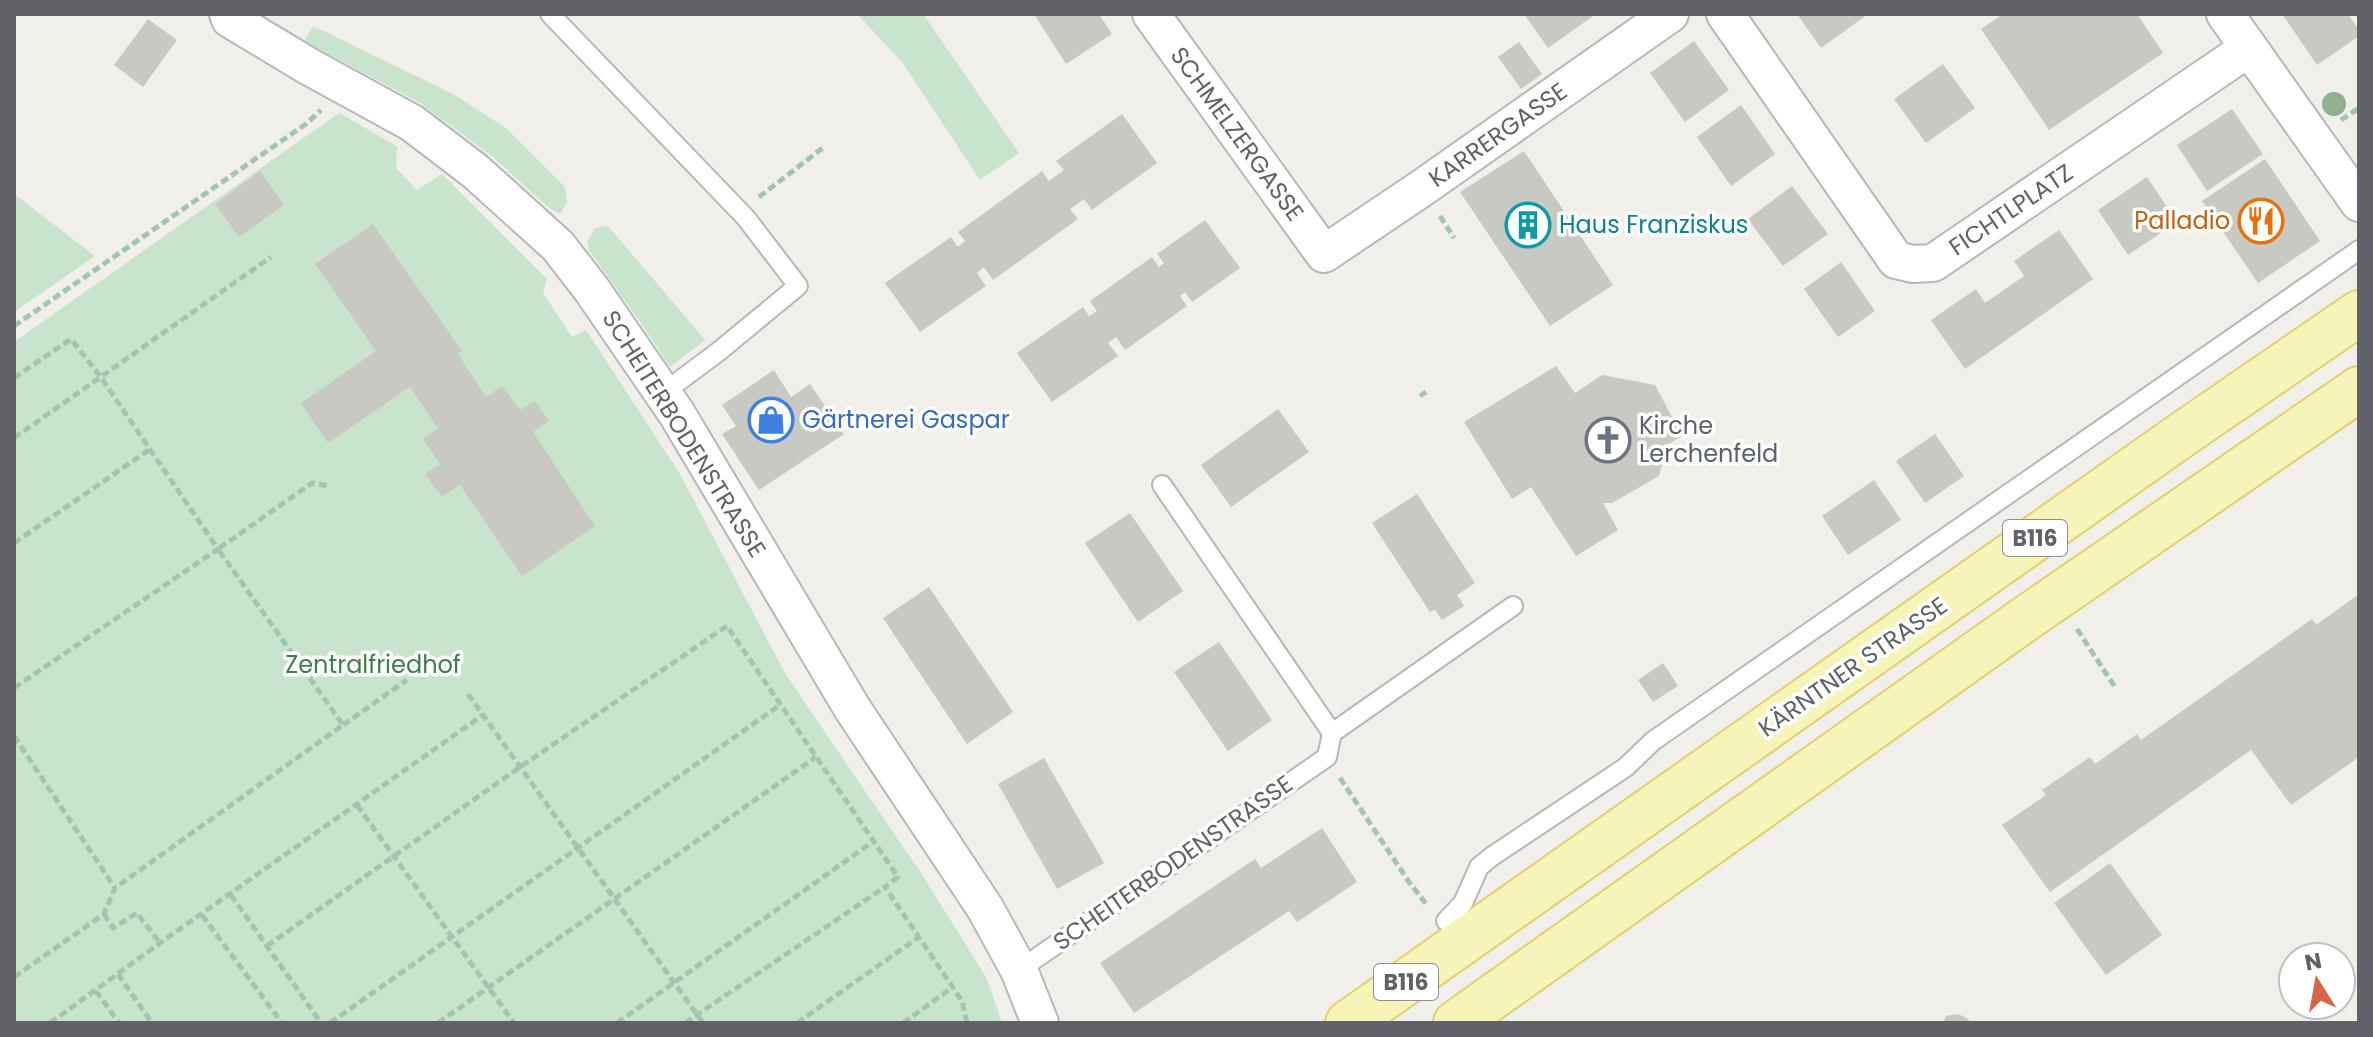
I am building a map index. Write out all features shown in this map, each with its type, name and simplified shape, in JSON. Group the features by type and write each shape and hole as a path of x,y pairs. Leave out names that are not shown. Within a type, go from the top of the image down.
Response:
{"main road":[{"name":"KÄRNTNER STRASSE","path":"1348,1023 1455,931 2359,313"},
{"name":"B116","path":"1456,1023 2025,619 2359,389"}],"street":[{"name":"SCHMELZERGASSE","path":"1151,14 1324,254"},
{"name":"KARRERGASSE","path":"1324,254 1670,14"},
{"name":"FICHTLPLATZ","path":"1725,14 1896,260 1913,264 1933,263 2249,48"},
{"path":"2225,14 2359,203"},
{"name":"SCHEITERBODENSTRASSE","path":"226,16 412,123 475,171 558,246 663,393 852,708 985,908 1019,970 1040,1023"}],"lane":[{"path":"550,14 746,218 798,286 663,393"},
{"path":"1455,931 1479,867 1491,857 1626,767 1653,741 2359,250"},
{"path":"1162,485 1332,733"},
{"path":"1327,757 1332,733 1513,606"},
{"name":"SCHEITERBODENSTRASSE","path":"1019,970 1327,757"}],"path":[{"path":"14,326 306,124 346,87"},
{"path":"746,218 760,196 824,147"},
{"path":"14,438 271,257"},
{"path":"14,378 71,339 343,725"},
{"path":"14,543 149,450"},
{"path":"14,688 312,483 328,486"},
{"path":"2069,618 2115,687"},
{"path":"267,946 520,767 727,626 898,877 685,1023"},
{"path":"14,977 104,914 115,888 407,680"},
{"path":"468,694 703,1023"},
{"path":"330,1023 780,705"},
{"path":"50,1023 483,715"},
{"path":"14,736 115,888"},
{"path":"438,1023 816,757"},
{"path":"1327,757 1409,882 1428,906 1455,931"},
{"path":"357,805 514,1023"},
{"path":"617,1023 874,841"},
{"path":"885,887 962,1001 967,1023"},
{"path":"231,895 321,1023"},
{"path":"104,914 113,928 137,913 160,943"},
{"path":"202,915 282,1023"},
{"path":"797,1023 919,937"},
{"path":"118,974 152,1023"},
{"path":"903,1023 953,987"},
{"path":"96,991 119,1023"}],"green space":[{"path":"857,14 923,14 1019,153 980,180 902,62"},
{"path":"313,26 453,94 506,128 565,187 567,202 560,214 548,207 493,157 420,103 304,41"},
{"name":"Zentralfriedhof","path":"339,113 397,146 396,168 417,190 442,174 547,279 543,293 572,337 586,330 680,474 786,675 921,873 986,977 1002,1023 14,1023 14,342"},
{"path":"14,194 95,256 14,312"},
{"path":"608,226 705,340 670,367 589,250 587,242 595,228"}],"building":[{"path":"1034,14 1099,14 1112,34 1066,64"},
{"path":"1524,14 1596,14 1548,48"},
{"path":"1797,14 1868,14 1821,48"},
{"path":"2003,14 2137,14 2163,53 2049,130 1981,29"},
{"path":"2282,14 2348,14 2359,30 2359,36 2317,65"},
{"path":"148,19 177,40 143,87 114,65"},
{"path":"1694,41 1729,90 1685,122 1650,73"},
{"path":"1519,42 1542,74 1521,89 1498,57"},
{"path":"1943,64 1975,108 1926,143 1894,99"},
{"path":"1741,105 1775,154 1731,186 1697,137"},
{"path":"2232,109 2263,154 2207,191 2177,145"},
{"path":"1122,114 1157,163 1092,210 1084,199 1070,209 1078,219 993,280 984,267 977,273 986,286 920,332 885,283 951,237 958,247 965,241 958,232 1042,171 1049,181 1064,170 1056,161"},
{"name":"Haus Franziskus","path":"1524,151 1613,285 1550,326 1460,192"},
{"name":"Palladio","path":"2265,159 2320,241 2258,283 2202,201"},
{"path":"260,171 284,205 239,237 215,204"},
{"path":"2147,177 2177,222 2128,255 2098,210"},
{"path":"1792,186 1828,234 1783,266 1748,219"},
{"path":"1205,220 1240,268 1192,302 1185,292 1180,296 1187,306 1125,350 1116,337 1108,343 1118,356 1052,402 1017,353 1083,307 1089,316 1097,311 1090,301 1152,257 1159,267 1164,263 1157,254"},
{"path":"373,224 462,351 458,354 486,397 502,386 520,410 535,401 549,421 533,432 595,526 522,576 460,485 442,497 425,474 440,464 423,439 438,428 410,387 328,443 301,403 376,351 315,264"},
{"path":"2059,230 2093,279 1965,369 1931,320 1976,289 1985,303 2024,276 2014,261"},
{"path":"1841,262 1875,311 1838,337 1804,289"},
{"path":"1556,366 1575,393 1602,375 1655,385 1682,436 1667,445 1659,476 1612,503 1603,503 1618,530 1576,556 1531,487 1512,499 1464,422"},
{"path":"774,370 791,397 810,384 844,434 759,490 722,434 736,426 722,405"},
{"path":"1278,409 1309,452 1231,507 1201,465"},
{"path":"1935,434 1964,476 1925,503 1896,461"},
{"path":"1874,480 1901,520 1848,555 1822,516"},
{"path":"1417,494 1475,583 1457,595 1464,606 1442,620 1435,610 1430,612 1372,523"},
{"path":"1130,513 1183,591 1138,622 1085,543"},
{"path":"929,587 1013,712 967,744 883,618"},
{"path":"2359,594 2359,757 2291,805 2251,750 2050,892 2002,825 2046,795 2042,790 2090,757 2095,764 2137,734 2141,740 2312,619 2316,625"},
{"path":"1219,642 1272,720 1228,751 1174,672"},
{"path":"1663,663 1678,686 1653,702 1638,680"},
{"path":"1044,758 1104,863 1057,889 998,784"},
{"path":"1322,828 1357,882 1297,922 1289,911 1134,1013 1100,963 1255,859 1261,868"},
{"path":"2110,863 2162,935 2106,975 2054,903"},
{"path":"1958,1014 1971,1023 1942,1023 1946,1016"}],"place":[{"name":"Palladio","path":"2261,221"},
{"name":"Haus Franziskus","path":"1528,225"},
{"name":"Gärtnerei Gaspar","path":"771,420"},
{"name":"Kirche Lerchenfeld","path":"1608,440"}]}
